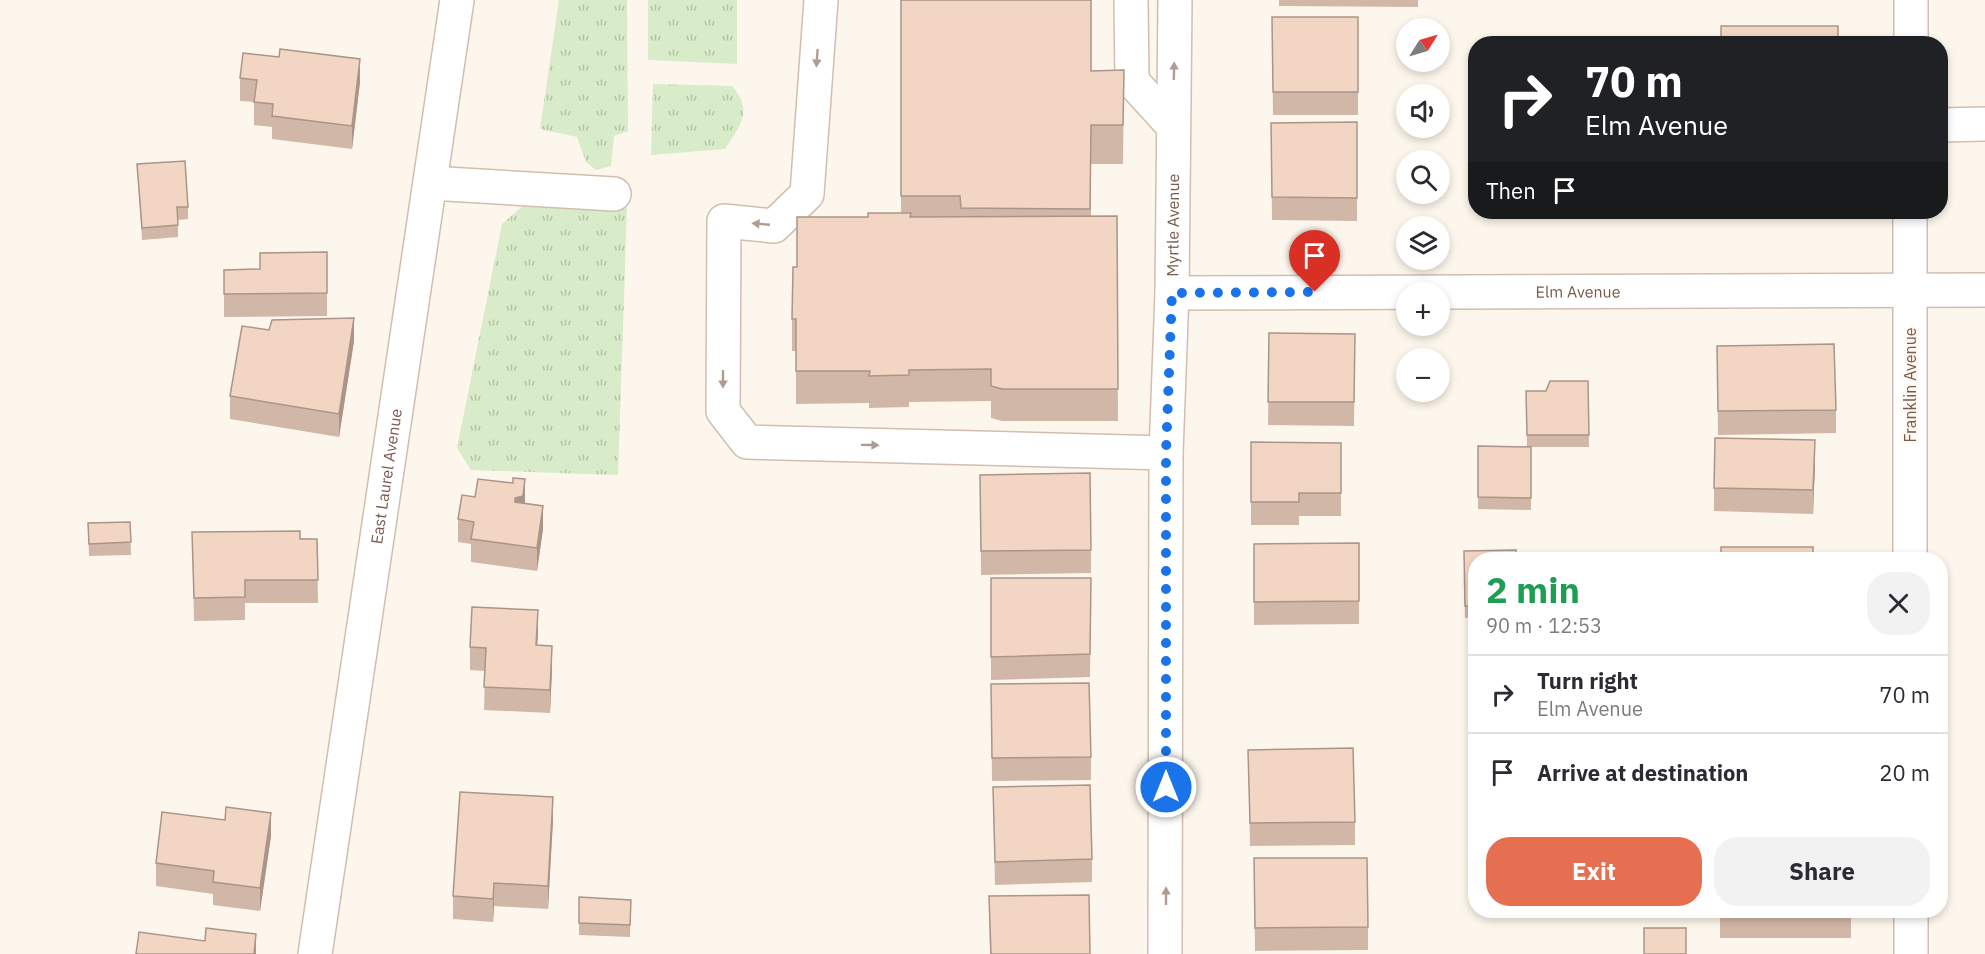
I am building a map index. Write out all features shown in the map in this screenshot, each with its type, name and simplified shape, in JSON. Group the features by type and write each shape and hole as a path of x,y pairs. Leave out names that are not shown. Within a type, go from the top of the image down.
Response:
{"street":[{"name":"East Laurel Avenue","path":"315,954 457,0"},
{"path":"821,0 807,194 774,226 724,221 723,411 747,442 1166,453"},
{"path":"1131,0 1132,81 1173,126"},
{"name":"Myrtle Avenue","path":"1166,954 1166,453 1172,293 1175,0"},
{"path":"1911,0 1911,36"},
{"path":"1948,125 1985,124"},
{"path":"430,183 614,194"},
{"name":"Franklin Avenue","path":"1910,219 1910,552"},
{"name":"Elm Avenue","path":"1172,293 1985,290"},
{"path":"1911,918 1911,954"}],"green space":[{"path":"559,0 627,0 628,131 614,136 611,166 596,170 586,162 577,137 540,129"},
{"path":"648,0 737,0 737,64 648,60"},
{"path":"653,84 732,86 739,95 743,111 740,126 725,149 651,155"},
{"path":"524,205 627,208 618,475 471,470 457,448 502,224"}],"building":[{"path":"901,0 1091,0 1091,71 1124,70 1123,125 1091,125 1090,209 961,208 960,196 901,196"},
{"path":"1272,17 1358,17 1358,92 1273,92"},
{"path":"1721,26 1838,26 1838,36 1721,36"},
{"path":"280,49 360,59 352,126 272,116 273,104 254,102 257,80 240,78 243,53 279,57"},
{"path":"1357,122 1357,198 1272,197 1271,123"},
{"path":"185,161 188,207 177,207 178,225 142,228 137,164"},
{"path":"868,213 911,213 910,217 1117,216 1118,389 1002,389 991,386 991,369 909,370 909,375 869,376 870,371 796,371 796,319 792,319 793,267 797,267 797,217 868,217"},
{"path":"327,252 327,293 224,294 224,270 260,269 260,253"},
{"path":"354,318 339,414 230,396 242,326 269,330 272,320"},
{"path":"1269,333 1355,334 1354,402 1268,402"},
{"path":"1834,344 1836,410 1718,411 1717,346"},
{"path":"1550,381 1588,381 1589,435 1527,435 1526,391 1546,391"},
{"path":"1715,438 1815,440 1813,490 1714,488"},
{"path":"1251,442 1341,443 1341,493 1299,493 1299,502 1251,502"},
{"path":"1478,446 1531,447 1531,498 1478,497"},
{"path":"1090,473 1091,550 981,551 980,475"},
{"path":"513,478 525,479 523,496 515,498 515,502 543,506 537,548 471,539 474,522 458,519 462,495 475,497 478,479 513,483"},
{"path":"130,522 131,542 89,544 88,523"},
{"path":"300,531 300,539 317,539 318,580 245,580 245,597 194,598 192,532"},
{"path":"1359,543 1359,601 1254,602 1254,544"},
{"path":"1721,547 1813,547 1813,552 1721,552"},
{"path":"1516,550 1516,552 1468,552 1468,606 1465,606 1464,551"},
{"path":"991,578 1091,578 1090,654 991,657"},
{"path":"472,607 538,610 536,645 552,646 550,690 484,687 486,648 470,647"},
{"path":"1089,683 1091,757 992,758 991,684"},
{"path":"1353,748 1355,822 1250,823 1248,750"},
{"path":"1090,785 1092,859 995,862 993,787"},
{"path":"460,792 553,797 548,886 494,883 493,899 453,896"},
{"path":"226,807 271,813 260,888 213,882 214,871 156,863 162,812 225,820"},
{"path":"1254,858 1367,858 1368,927 1255,928"},
{"path":"1089,895 1090,954 991,954 989,896"},
{"path":"579,897 631,900 630,925 579,923"},
{"path":"206,928 256,934 254,954 136,954 139,932 205,941"},
{"path":"1644,928 1686,928 1686,954 1644,954"}],"route":[{"path":"1166,787 1166,453 1172,293 1315,292"}]}
